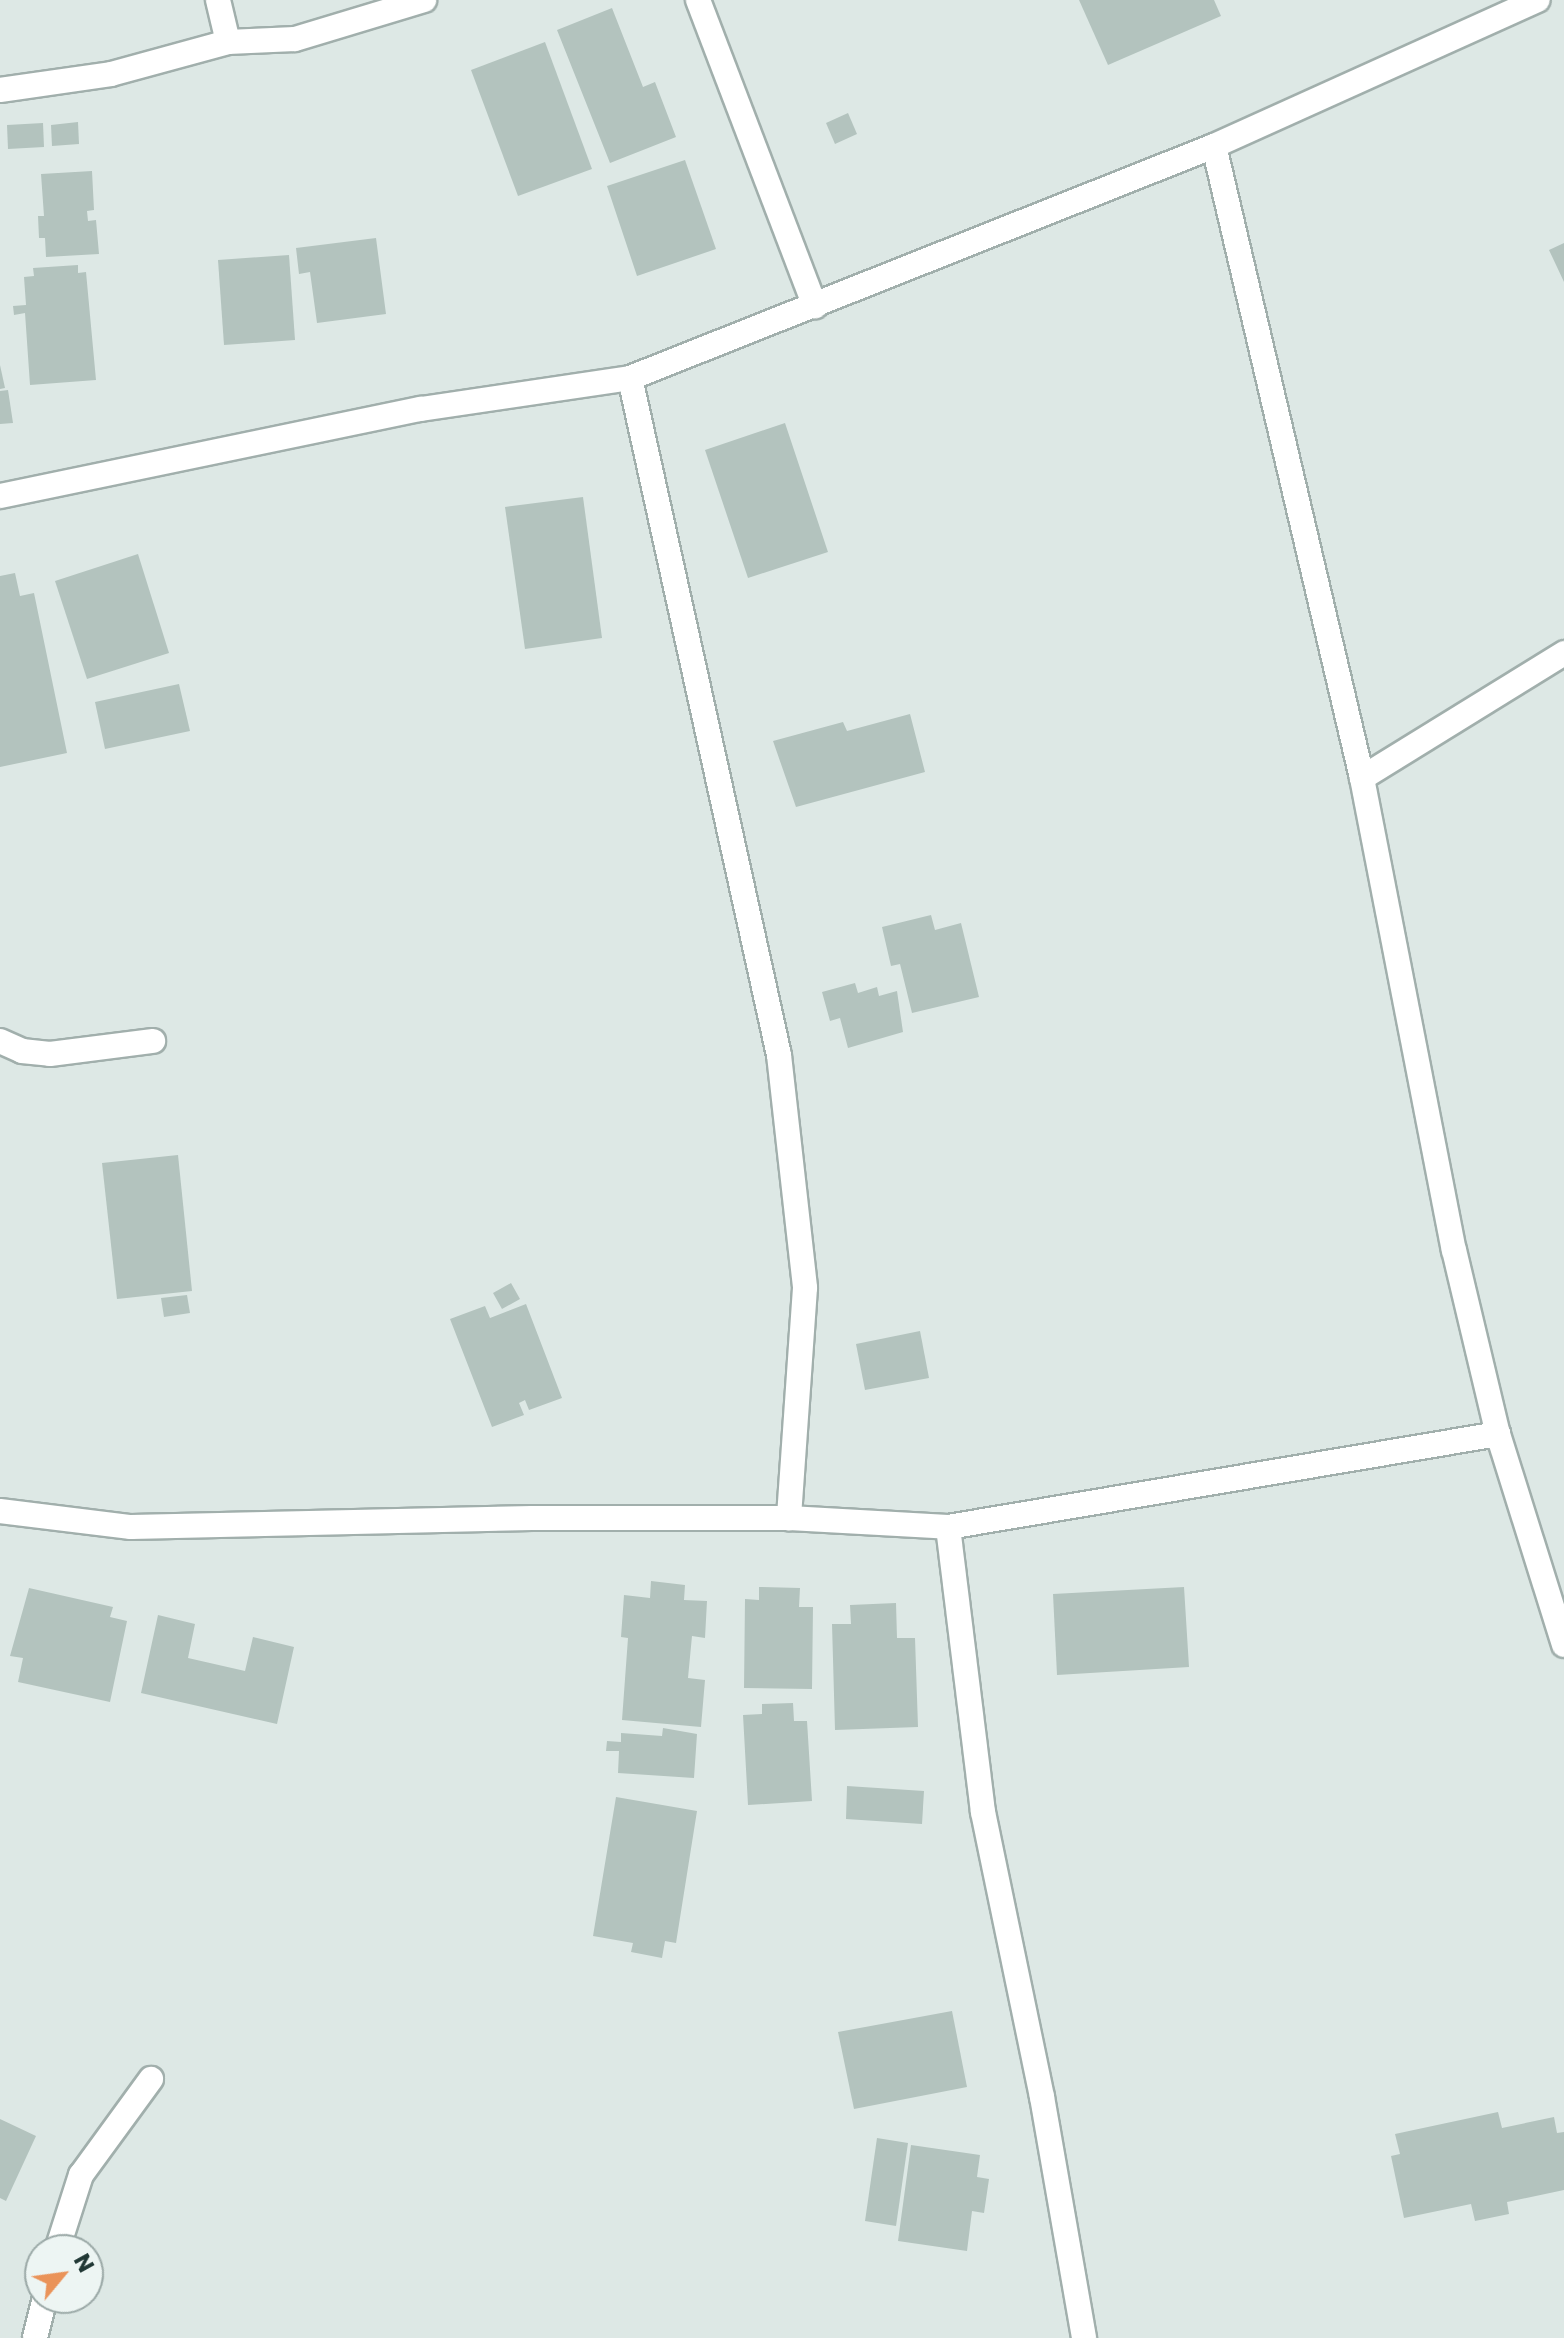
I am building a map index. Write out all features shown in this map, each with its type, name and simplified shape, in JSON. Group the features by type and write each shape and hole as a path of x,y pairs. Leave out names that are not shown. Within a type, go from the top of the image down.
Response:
{"street":[{"path":"218,0 228,42"},
{"path":"0,90 111,74 228,42 295,39 424,0"},
{"path":"698,0 815,306"},
{"path":"0,496 421,409 630,378 1214,146 1538,0"},
{"path":"1214,146 1362,778 1454,1250 1498,1434 1564,1645"},
{"path":"630,378 779,1055 805,1288 789,1518"},
{"path":"1362,778 1564,653"},
{"path":"0,1041 22,1051 50,1054 153,1041"},
{"path":"0,1511 131,1527 789,1518 948,1527 1498,1434"},
{"path":"948,1527 983,1812 1042,2097 1084,2338"},
{"path":"62,2234 81,2175 151,2079"},
{"path":"35,2338 41,2314"}],"building":[{"path":"1079,0 1214,0 1221,16 1108,65"},
{"path":"612,8 643,87 655,82 676,137 610,163 557,30"},
{"path":"545,42 592,169 518,196 471,70"},
{"path":"848,113 857,134 835,144 826,123"},
{"path":"78,122 79,144 52,146 51,125"},
{"path":"43,123 44,147 8,149 7,125"},
{"path":"685,160 716,249 637,276 607,186"},
{"path":"92,171 94,210 87,211 88,221 96,220 99,254 46,257 45,238 39,238 38,216 44,216 41,174"},
{"path":"376,238 386,314 317,323 310,272 299,274 296,248"},
{"path":"1564,243 1564,282 1549,250"},
{"path":"289,255 295,340 224,345 218,260"},
{"path":"78,265 78,273 86,272 96,380 30,385 25,313 14,315 13,306 26,305 24,277 34,276 33,268"},
{"path":"0,365 5,388 0,389"},
{"path":"8,390 13,423 0,424 0,391"},
{"path":"785,423 828,552 748,578 705,450"},
{"path":"583,497 602,638 525,649 505,507"},
{"path":"138,554 169,653 87,679 55,581"},
{"path":"15,573 20,596 34,593 67,753 0,767 0,576"},
{"path":"179,684 190,731 105,749 95,702"},
{"path":"910,714 925,772 796,807 773,741 843,722 847,731"},
{"path":"931,915 935,930 961,923 979,997 912,1013 900,964 891,966 882,927"},
{"path":"855,983 858,993 877,987 879,996 897,991 903,1032 848,1048 840,1018 830,1021 822,992"},
{"path":"178,1155 192,1291 117,1299 102,1163"},
{"path":"511,1283 520,1299 502,1309 493,1293"},
{"path":"187,1295 190,1313 164,1317 161,1298"},
{"path":"526,1304 562,1398 529,1410 525,1400 519,1403 524,1415 492,1427 450,1319 485,1306 490,1318"},
{"path":"920,1331 929,1378 865,1390 856,1344"},
{"path":"651,1581 685,1585 684,1600 707,1601 705,1638 692,1636 688,1678 705,1680 701,1727 622,1720 628,1638 621,1637 624,1595 650,1598"},
{"path":"759,1587 800,1588 799,1607 813,1607 812,1689 744,1688 745,1599 759,1600"},
{"path":"1184,1587 1189,1667 1057,1675 1053,1594"},
{"path":"29,1588 113,1607 110,1617 127,1621 110,1702 18,1682 23,1658 10,1656"},
{"path":"896,1603 897,1638 915,1638 918,1727 835,1730 832,1624 851,1624 850,1605"},
{"path":"158,1615 195,1624 188,1658 245,1671 253,1637 294,1647 277,1724 141,1693"},
{"path":"793,1703 794,1721 807,1721 812,1801 748,1805 743,1715 762,1714 762,1704"},
{"path":"663,1728 697,1734 694,1778 618,1773 619,1751 606,1751 607,1741 621,1742 621,1733 662,1736"},
{"path":"847,1786 924,1791 922,1824 846,1819"},
{"path":"616,1797 697,1811 676,1943 665,1941 662,1958 631,1952 633,1943 593,1936"},
{"path":"952,2011 967,2087 854,2109 838,2032"},
{"path":"1498,2112 1502,2128 1554,2117 1557,2133 1564,2132 1564,2190 1507,2202 1509,2214 1475,2221 1471,2204 1404,2218 1391,2156 1400,2154 1395,2134"},
{"path":"0,2119 36,2136 6,2201 0,2198"},
{"path":"877,2138 908,2143 896,2226 865,2221"},
{"path":"911,2145 980,2155 977,2177 989,2179 984,2213 972,2211 967,2251 898,2241"}]}
